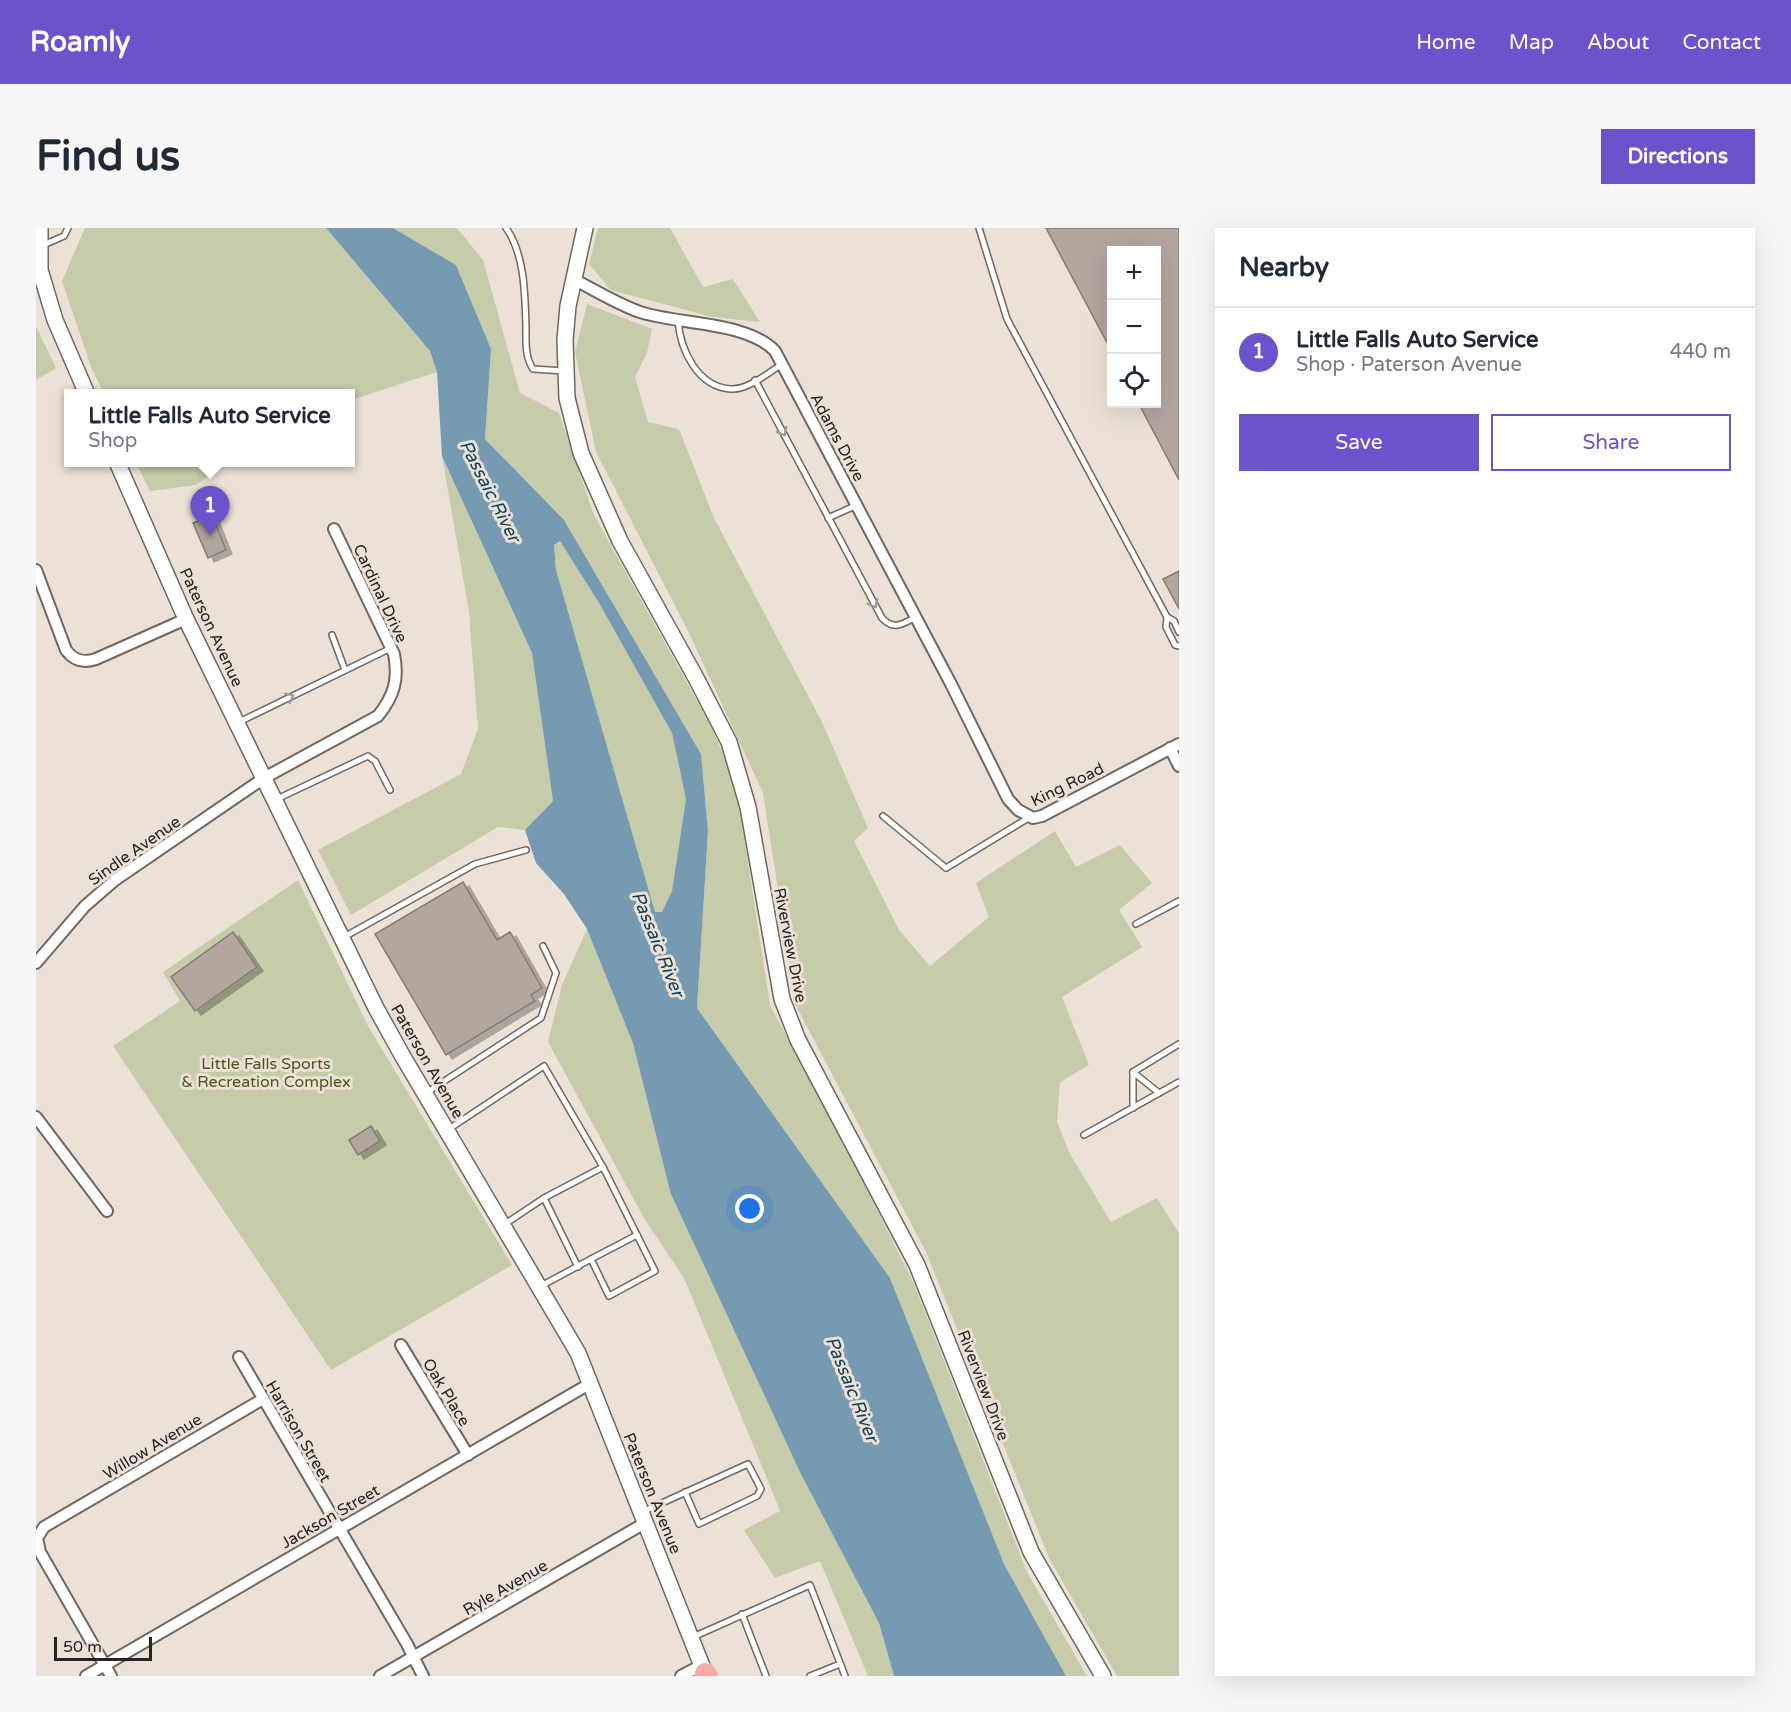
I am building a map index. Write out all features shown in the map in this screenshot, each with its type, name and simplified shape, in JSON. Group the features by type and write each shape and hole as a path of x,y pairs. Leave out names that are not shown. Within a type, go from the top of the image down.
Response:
{"street":[{"path":"39,228 38,270 55,320 85,389"},
{"name":"Riverview Drive","path":"585,228 568,306 566,371 567,398 574,428 593,484 620,541 729,742 748,807 782,999 798,1040 917,1265 1030,1552 1103,1676"},
{"name":"Adams Drive","path":"573,279 629,308 742,333 762,340 775,351 974,730"},
{"name":"Paterson Avenue","path":"119,467 186,619 386,1027 541,1286 578,1353 705,1672"},
{"name":"Cardinal Drive","path":"264,778 378,716 391,700 397,669 391,648 334,529"},
{"path":"36,570 66,650 70,656 82,661 96,659 186,619"},
{"name":"King Road","path":"974,730 1008,800 1030,817 1053,811 1174,746"},
{"path":"1174,746 1179,766"},
{"name":"Sindle Avenue","path":"36,963 97,893 264,778"},
{"path":"36,1117 107,1211"},
{"name":"Oak Place","path":"401,1345 468,1455"},
{"name":"Harrison Street","path":"239,1357 423,1676"},
{"name":"Jackson Street","path":"86,1676 591,1383"},
{"name":"Willow Avenue","path":"111,1676 38,1546 37,1538 41,1531 57,1520 262,1399"},
{"name":"Ryle Avenue","path":"380,1676 643,1518"},
{"path":"681,1676 705,1672"}],"lane":[{"path":"39,247 64,236 68,228"},
{"path":"506,228 517,242 525,306 527,360 533,369 541,372 566,371"},
{"path":"979,228 1007,319 1167,617 1174,621 1179,632"},
{"path":"678,320 679,341 689,361 707,380 731,389 755,380 782,364"},
{"path":"755,380 882,618 888,625 897,627 916,617"},
{"path":"828,518 857,505"},
{"path":"1167,617 1166,627 1175,645 1179,646"},
{"path":"332,635 345,670"},
{"path":"238,723 391,648"},
{"path":"275,800 368,756 375,761 390,790"},
{"path":"883,816 946,868 1030,817"},
{"path":"342,938 475,864 526,850"},
{"path":"1136,924 1179,901"},
{"path":"425,1094 541,1018 556,973 543,946"},
{"path":"1133,1072 1179,1044"},
{"path":"447,1130 544,1066 603,1167 655,1271 609,1296 591,1259"},
{"path":"1133,1072 1160,1093"},
{"path":"1133,1072 1133,1108"},
{"path":"1084,1135 1179,1082"},
{"path":"504,1224 544,1198 603,1167"},
{"path":"544,1198 578,1267"},
{"path":"541,1286 637,1235"},
{"path":"643,1518 685,1492 748,1464 761,1489 757,1496 699,1524 685,1492"},
{"path":"691,1638 810,1585 845,1676"},
{"path":"742,1614 766,1676"},
{"path":"810,1676 840,1664"}],"green space":[{"path":"85,228 326,228 430,351 437,372 355,399 355,389 102,389 92,370 62,281"},
{"path":"393,228 457,228 483,260 520,393 559,413 594,515 710,724 736,784 770,1005 843,1141 914,1284 1027,1572 1087,1676 1066,1676 1004,1564 890,1278 697,1008 708,831 701,754 564,520 485,439 491,349 456,265"},
{"path":"598,228 670,228 703,287 733,279 760,322 712,317 611,290 589,264"},
{"path":"587,304 652,329 647,353 635,377 648,422 679,429 714,518 823,724 868,828 854,841 899,930 930,966 989,917 976,883 1055,831 1076,867 1120,845 1152,883 1119,910 1142,947 1062,997 1089,1065 1060,1082 1057,1122 1070,1154 1111,1222 1157,1198 1179,1233 1179,1676 1117,1676 1049,1558 926,1252 796,1006 763,793 688,631 596,452 575,352"},
{"path":"36,326 56,368 36,380"},
{"path":"442,456 532,653 553,801 525,830 498,827 351,915 318,850 461,774 478,729 469,612"},
{"path":"138,467 222,467 196,485 150,491"},
{"path":"560,541 599,603 672,733 686,799 672,891 662,912 655,912 556,570 554,545"},
{"name":"Little Falls Sports & Recreation Complex","path":"298,880 368,1026 512,1265 331,1370 113,1046 180,1001 163,972"},
{"path":"587,929 879,1623 894,1676 868,1676 820,1561 775,1578 744,1530 780,1511 768,1481 684,1278 644,1218 548,1042 562,985"}],"water":[{"name":"Passaic River","path":"326,228 393,228 456,265 491,349 485,439 564,520 701,754 708,831 697,1008 890,1278 1004,1564 1066,1676 894,1676 879,1623 800,1472 671,1194 633,1043 587,929 564,894 536,863 525,830 553,801 532,653 442,456 437,372 430,351","holes":["560,541 599,603 672,733 686,799 672,891 662,912 655,912 556,570 554,545"]}],"building":[{"path":"1046,228 1179,228 1179,480 1141,408 1161,408 1161,246 1107,246 1107,343"},
{"path":"212,515 226,550 208,558 193,523"},
{"path":"1179,571 1179,609 1163,579"},
{"path":"463,882 497,940 510,932 542,988 531,995 535,1001 446,1055 375,934"},
{"path":"233,932 257,967 195,1011 171,977"},
{"path":"371,1126 380,1141 358,1155 349,1140"}],"place":[{"name":"Little Falls Auto Service","path":"210,536"}]}
